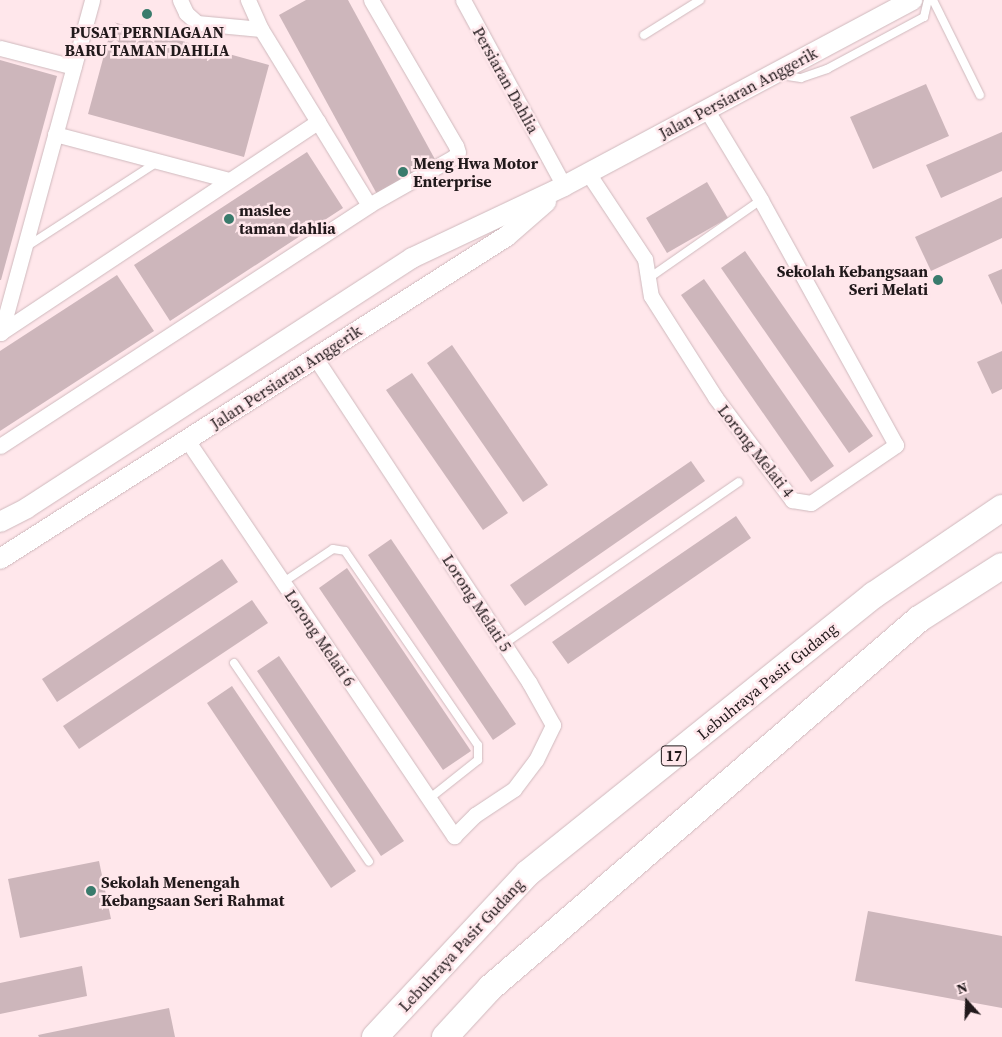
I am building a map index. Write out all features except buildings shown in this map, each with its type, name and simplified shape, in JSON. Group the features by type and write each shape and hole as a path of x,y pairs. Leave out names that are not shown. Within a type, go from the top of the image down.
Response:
{"highway":[{"name":"Lebuhraya Pasir Gudang","path":"375,1037 528,873 874,595 1002,508"},
{"path":"445,1037 490,988 919,619 1002,566"}],"street":[{"path":"0,333 92,0"},
{"path":"180,0 186,13 197,23 261,29"},
{"path":"248,0 261,29 369,205"},
{"path":"0,446 369,205 454,157 458,152 372,0"},
{"name":"Persiaran Dahlia","path":"463,0 564,186"},
{"name":"Jalan Persiaran Anggerik","path":"0,522 27,508 412,258 564,186 913,0"},
{"path":"0,48 74,67"},
{"name":"Lorong Melati 4","path":"588,173 645,258 650,278 651,296 710,389 792,500 811,503 889,451 896,445 894,437 760,200 706,109"},
{"path":"0,333 318,122"},
{"path":"55,134 230,180"},
{"name":"Jalan Persiaran Anggerik","path":"0,558 507,236 564,186"},
{"name":"Lorong Melati 5","path":"315,357 504,644 553,725 536,760 514,789 475,815 454,836"},
{"name":"Lorong Melati 6","path":"187,440 454,836"}],"lane":[{"path":"644,36 700,0"},
{"path":"774,74 800,78 827,69 924,17 928,0"},
{"path":"933,0 980,95"},
{"path":"24,248 159,162"},
{"path":"650,278 760,200"},
{"path":"504,644 739,482"},
{"path":"282,583 333,549 345,551 472,737 480,750 478,760 428,799"},
{"path":"234,662 369,862"}],"place":[{"name":"PUSAT PERNIAGAAN BARU TAMAN DAHLIA","path":"147,14"},
{"name":"Meng Hwa Motor Enterprise","path":"403,172"},
{"name":"maslee taman dahlia","path":"229,219"},
{"name":"Sekolah Kebangsaan Seri Melati","path":"938,280"},
{"name":"Sekolah Menengah Kebangsaan Seri Rahmat","path":"91,891"}]}
